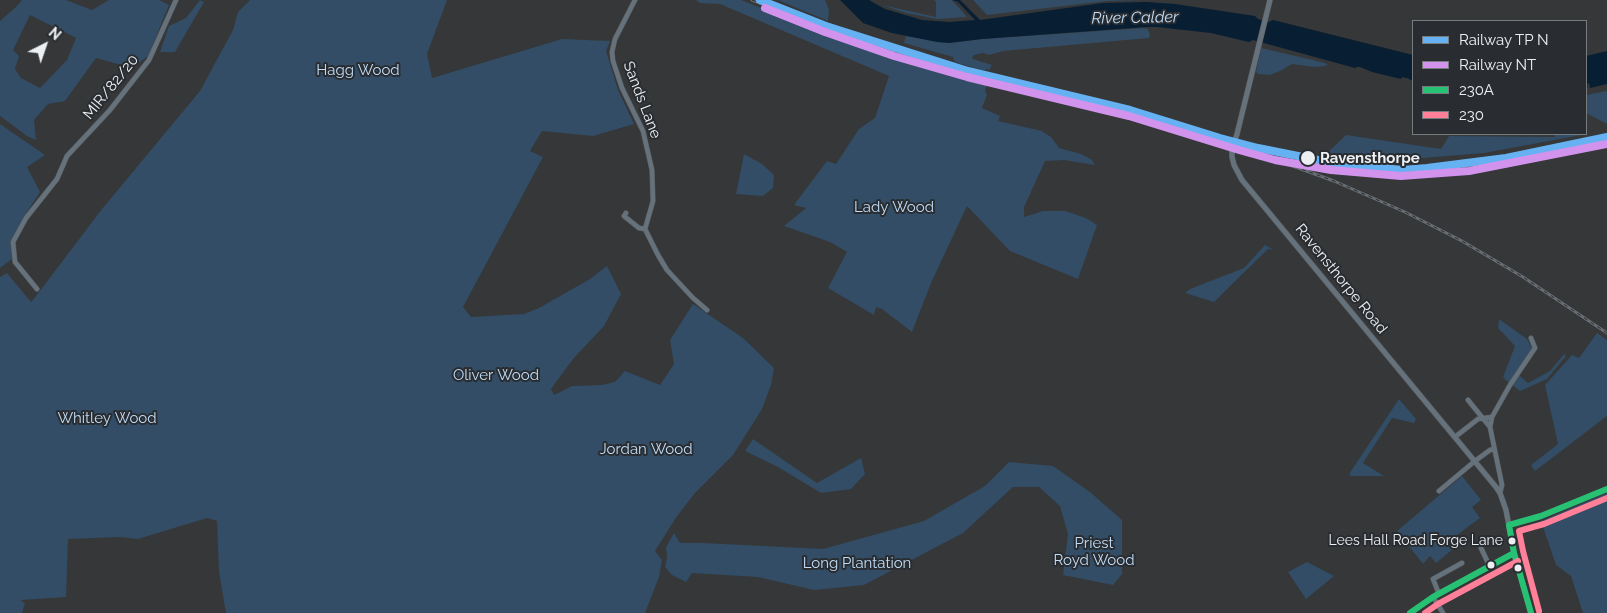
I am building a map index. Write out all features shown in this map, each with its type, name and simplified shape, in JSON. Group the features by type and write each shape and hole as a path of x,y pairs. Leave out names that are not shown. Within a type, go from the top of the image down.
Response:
{"street":[{"name":"MIR/82/20","path":"37,290 15,262 13,242 26,218 57,178 67,156 110,110 149,60 176,0"},
{"name":"Sands Lane","path":"635,0 614,39 612,52 622,88 643,131 652,170 653,201 645,229"},
{"name":"Ravensthorpe Road","path":"1270,0 1232,150 1232,158 1238,175 1476,461 1500,493 1506,510 1514,553 1530,613"},
{"path":"626,213 624,216 639,228 645,229 667,270 707,310"},
{"path":"1500,493 1502,485 1490,427 1492,417 1510,385 1535,348 1531,338"},
{"path":"1468,400 1490,427"},
{"path":"1455,437 1482,417 1492,417"},
{"path":"1440,491 1490,450 1494,449"},
{"path":"1509,525 1541,516 1607,490"},
{"path":"1481,548 1490,567"},
{"path":"1410,613 1439,594 1514,553"},
{"path":"1439,594 1433,579 1462,563"},
{"path":"1434,597 1443,613"}],"green space":[{"path":"22,0 66,0 92,10 109,0 159,0 169,5 148,56 132,68 96,58 65,101 48,104 34,120 36,140 27,136 0,116 0,21","holes":["30,15 76,38 67,60 40,88 21,78 15,69 19,56 13,50"]},
{"path":"200,0 204,2 175,52 160,52 169,26 186,18"},
{"path":"250,0 447,0 427,54 432,78 562,39 610,41 606,51 618,90 634,124 593,136 542,131 530,151 543,157 463,307 471,317 524,314 539,308 590,279 607,266 621,294 604,326 573,359 551,389 554,395 572,386 602,385 615,382 625,371 660,385 674,364 670,340 693,304 743,338 774,368 771,385 762,409 733,455 695,493 677,516 655,551 662,560 659,577 645,613 226,613 219,572 217,521 207,518 138,539 120,537 68,539 66,597 21,600 25,604 22,613 0,613 0,277 7,273 31,302 33,300 102,209 200,91 233,30 238,12"},
{"name":"Lady Wood","path":"696,0 741,0 860,47 987,85 985,91 987,95 982,108 1000,116 998,121 1042,131 1051,137 1059,148 1081,154 1092,160 1095,165 1064,160 1045,161 1024,207 1024,217 1043,211 1065,211 1086,218 1097,225 1078,279 1010,251 967,206 931,283 912,332 882,309 876,307 874,315 828,288 847,252 830,242 784,226 806,208 794,205 827,161 836,164 859,129 875,118 889,76 720,4 700,3"},
{"path":"778,0 825,0 829,10 828,21"},
{"path":"934,0 952,0 967,17 938,19 906,13 882,5 936,17 936,2"},
{"path":"973,0 1145,0 1107,1 987,15"},
{"path":"1148,29 1149,38 974,55 973,59 992,65 989,70 986,69 985,71 958,63 954,61 953,57 904,43 906,36 949,43"},
{"path":"1261,48 1328,64 1314,67 1292,64 1270,75 1258,74 1256,72"},
{"path":"1607,91 1607,124 1587,114 1587,95"},
{"path":"0,124 45,155 27,167 40,192 23,218 11,243 12,259 0,268"},
{"path":"1346,135 1441,149 1449,136 1555,137 1554,135 1582,135 1484,153 1410,159 1326,154"},
{"path":"744,154 762,164 774,175 773,188 763,196 736,194"},
{"path":"1265,245 1274,250 1268,249 1214,302 1185,293 1190,289 1244,268"},
{"path":"1499,319 1527,339 1532,348 1509,383 1503,377 1515,346 1498,328"},
{"path":"1597,333 1607,340 1607,416 1535,471 1531,465 1558,444 1545,385 1572,355 1579,358"},
{"path":"1564,354 1566,356 1547,379 1520,391 1512,385 1519,375 1528,383 1550,371"},
{"path":"1399,399 1416,419 1414,423 1392,418 1363,463 1384,476 1351,476 1349,474"},
{"path":"753,439 817,483 861,458 865,474 851,489 821,493 778,467 745,451"},
{"path":"1009,462 1053,466 1090,492 1122,520 1122,574 1113,585 1063,575 1068,534 1060,506 1039,487 1013,487 963,533 864,585 814,590 758,577 692,573 686,582 672,575 665,567 667,558 666,547 674,533 680,543 823,549 924,521 985,486"},
{"path":"1462,476 1481,500 1472,507 1480,518 1449,541 1453,549 1436,563 1430,556 1423,564 1397,531"},
{"path":"1607,493 1607,613 1583,613 1571,576 1556,565 1541,521"},
{"path":"1307,562 1334,576 1306,599 1288,572"}],"water":[{"name":"River Calder","path":"840,0 869,0 885,9 922,20 949,22 975,20 958,2 952,0 960,0 980,20 1103,3 1147,2 1175,4 1255,16 1258,19 1269,22 1273,20 1412,55 1412,80 1372,72 1360,67 1355,68 1253,40 1249,42 1211,33 1157,27 949,43 892,33 863,23"},
{"path":"1607,51 1607,84 1590,88 1589,83 1587,84 1587,56"}],"railway":[{"path":"752,0 865,43 967,76 1130,113 1265,156 1334,181 1405,212 1462,241 1523,277 1607,333"}],"transit line":[{"path":"760,0 826,26 968,71 1130,110 1258,148 1333,163 1402,170 1427,168 1506,158 1607,137"},
{"name":"230A","path":"1531,613 1514,553 1509,525 1541,516 1607,489"},
{"name":"230","path":"1539,611 1519,531 1544,524 1607,498"},
{"name":"230A","path":"1410,613 1433,597 1514,553"},
{"name":"230","path":"1425,613 1438,604 1518,561"}],"rail line":[{"name":"NT","path":"765,8 825,32 894,56 967,77 1129,116 1275,160 1331,170 1401,176 1469,171 1607,144"}],"place":[{"name":"Ravensthorpe","path":"1308,158"},
{"name":"Lees Hall Road Forge Lane","path":"1512,541"}],"park label":[{"name":"Hagg Wood","path":"358,70"},
{"name":"Oliver Wood","path":"496,375"},
{"name":"Whitley Wood","path":"107,418"},
{"name":"Jordan Wood","path":"646,449"},
{"name":"Priest Royd Wood","path":"1094,552"},
{"name":"Long Plantation","path":"857,563"}]}
